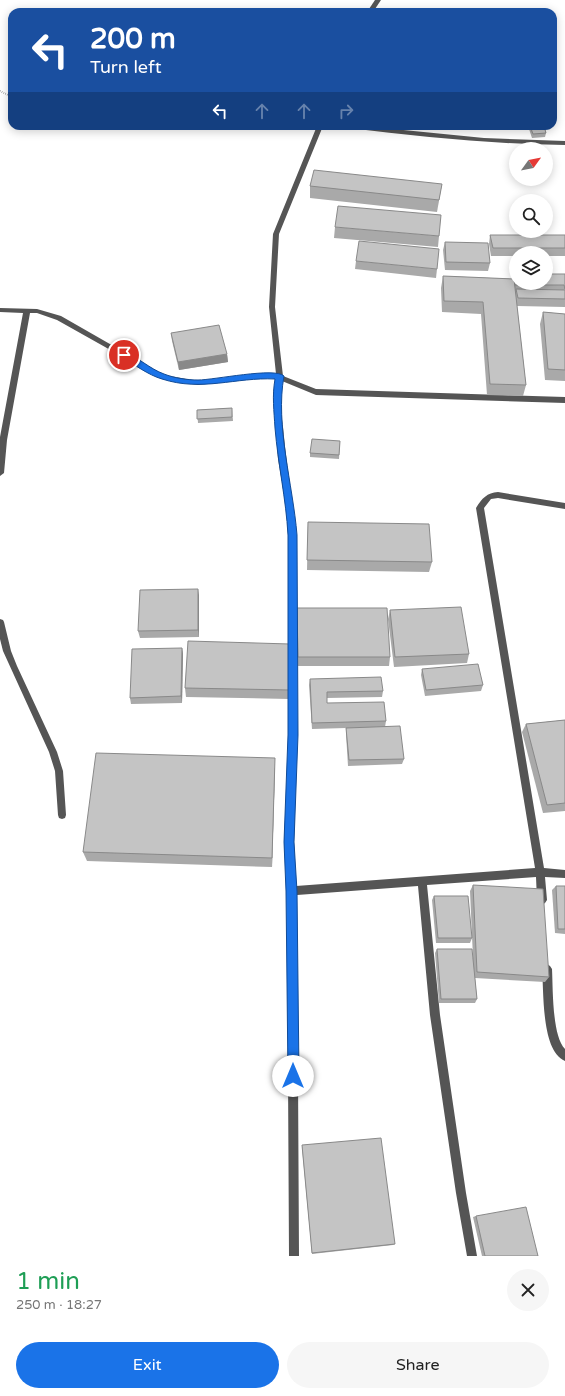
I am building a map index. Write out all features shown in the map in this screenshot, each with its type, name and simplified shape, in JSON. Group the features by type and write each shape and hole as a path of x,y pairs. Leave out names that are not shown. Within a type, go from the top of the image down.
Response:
{"street":[{"path":"294,1256 292,891 289,842 293,735 292,535 290,507 280,442 276,393 280,376 272,307 276,234 318,130"},
{"path":"382,130 498,141 565,143"},
{"path":"0,310 46,313 60,318 162,377 198,383 263,375 280,376 307,390 316,392 565,400"},
{"path":"0,473 1,440 27,311"},
{"path":"543,912 540,872 480,508 485,499 492,495 502,495 565,506"},
{"path":"0,622 7,651 13,666 53,752 59,771 62,815"},
{"path":"292,891 540,872 565,874"},
{"path":"422,881 435,1015 461,1193 472,1256"},
{"path":"546,959 551,1030 557,1048 565,1056"}],"building":[{"path":"532,130 545,130 546,133 533,134"},
{"path":"314,170 442,184 439,200 310,186"},
{"path":"338,206 441,215 439,236 335,227"},
{"path":"490,235 509,235 509,238 553,238 553,235 565,235 565,248 553,248 553,246 509,246 509,248 493,248"},
{"path":"359,241 439,249 437,269 356,261"},
{"path":"445,242 488,243 490,263 446,262"},
{"path":"553,274 565,274 565,289 564,285 553,285"},
{"path":"443,276 509,279 509,290 515,290 526,385 490,384 483,302 444,301"},
{"path":"516,290 565,290 565,299 518,298"},
{"path":"543,312 565,314 565,370 548,369"},
{"path":"219,325 227,354 178,362 171,333"},
{"path":"232,408 232,417 197,419 197,410"},
{"path":"312,439 340,441 339,455 310,453"},
{"path":"308,522 429,524 432,562 307,560"},
{"path":"198,589 198,630 138,631 140,590"},
{"path":"461,607 469,654 395,657 390,610"},
{"path":"297,608 387,608 390,657 298,657"},
{"path":"188,641 290,644 289,690 185,688"},
{"path":"182,648 181,696 130,698 132,649"},
{"path":"478,664 483,685 426,690 422,669"},
{"path":"381,677 383,691 327,692 327,703 384,702 386,721 312,723 310,679"},
{"path":"565,720 565,803 547,805 526,724"},
{"path":"400,726 404,759 349,760 346,728"},
{"path":"96,753 275,758 272,858 83,852"},
{"path":"473,885 543,889 549,977 477,972"},
{"path":"556,886 565,886 565,929 558,929"},
{"path":"434,896 468,896 472,938 438,938"},
{"path":"437,949 472,949 477,999 441,999"},
{"path":"381,1138 395,1244 312,1253 302,1145"},
{"path":"526,1207 538,1256 485,1256 476,1216"}],"route":[{"path":"124,355 162,377 174,380 198,383 263,375 280,376 276,393 282,459 290,507 292,535 293,735 289,842 292,891 293,1076"}]}
